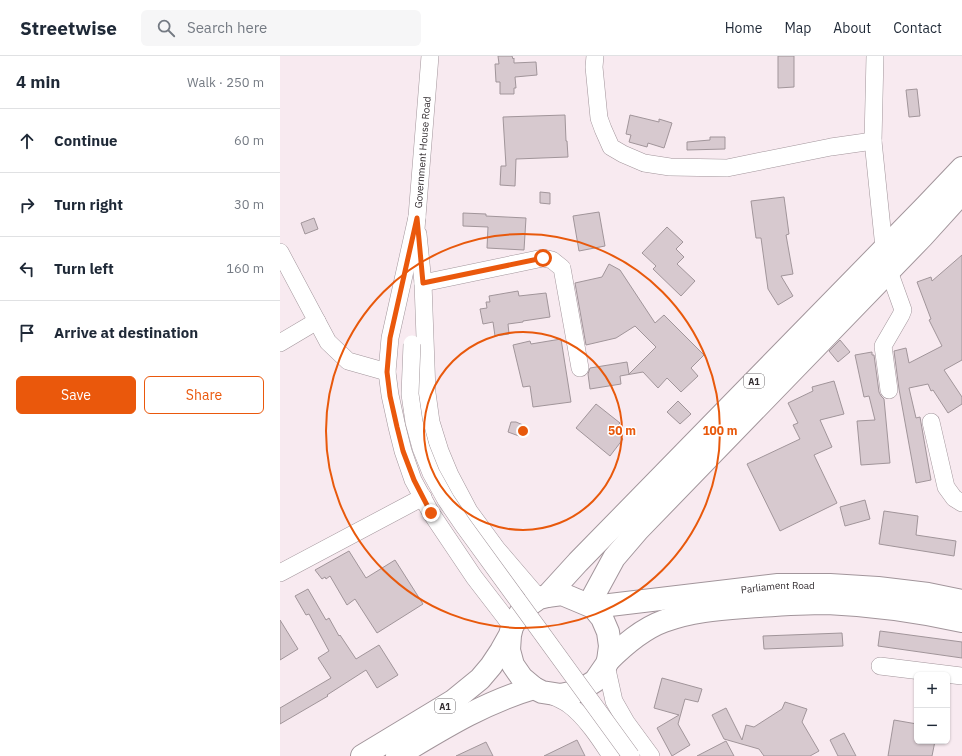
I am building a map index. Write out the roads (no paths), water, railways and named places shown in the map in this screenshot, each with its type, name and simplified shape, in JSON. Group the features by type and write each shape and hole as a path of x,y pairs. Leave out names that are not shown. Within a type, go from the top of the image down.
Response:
{"main road":[{"name":"A1","path":"591,606 614,558 638,530 891,260 962,168"},
{"name":"A1","path":"543,597 592,548 962,193"},
{"name":"Parliament Road","path":"591,606 786,585 830,584 961,597"},
{"path":"562,594 591,606 602,618 608,632 610,646 607,663 595,681 579,691 561,695 538,690 522,678 513,665 509,650 511,631 522,610 543,597 562,594"},
{"name":"Parliament Road","path":"607,663 622,647 644,630 664,621 683,615 700,612 781,604 827,603 877,606 962,621"},
{"name":"A1","path":"362,756 453,702 491,666 501,651 511,631"},
{"name":"A1","path":"397,756 478,709 500,699 538,690"}],"street":[{"name":"Government House Road","path":"430,56 417,218 410,394 413,415 421,448 431,473 446,500 463,525 631,756"},
{"path":"594,56 599,118 603,129 611,146 623,154 644,163 670,167 727,168 873,140"},
{"path":"875,56 873,140 891,260 903,310 883,346 889,390"},
{"path":"417,218 423,283 427,393 432,422 440,451 450,475 469,511 497,549 543,597"},
{"path":"417,218 390,338 387,372 390,396 397,427 403,451 422,497 474,577 504,616 511,631"},
{"path":"280,252 328,342 348,361 387,372"},
{"path":"423,283 543,258 552,260 562,268 580,368"},
{"path":"280,343 317,321"},
{"path":"931,422 946,487 954,498 962,503"},
{"path":"280,573 422,497"},
{"path":"607,663 614,701 626,722 651,756"},
{"path":"880,666 962,676"},
{"path":"538,690 569,705 584,719 611,756"}]}
